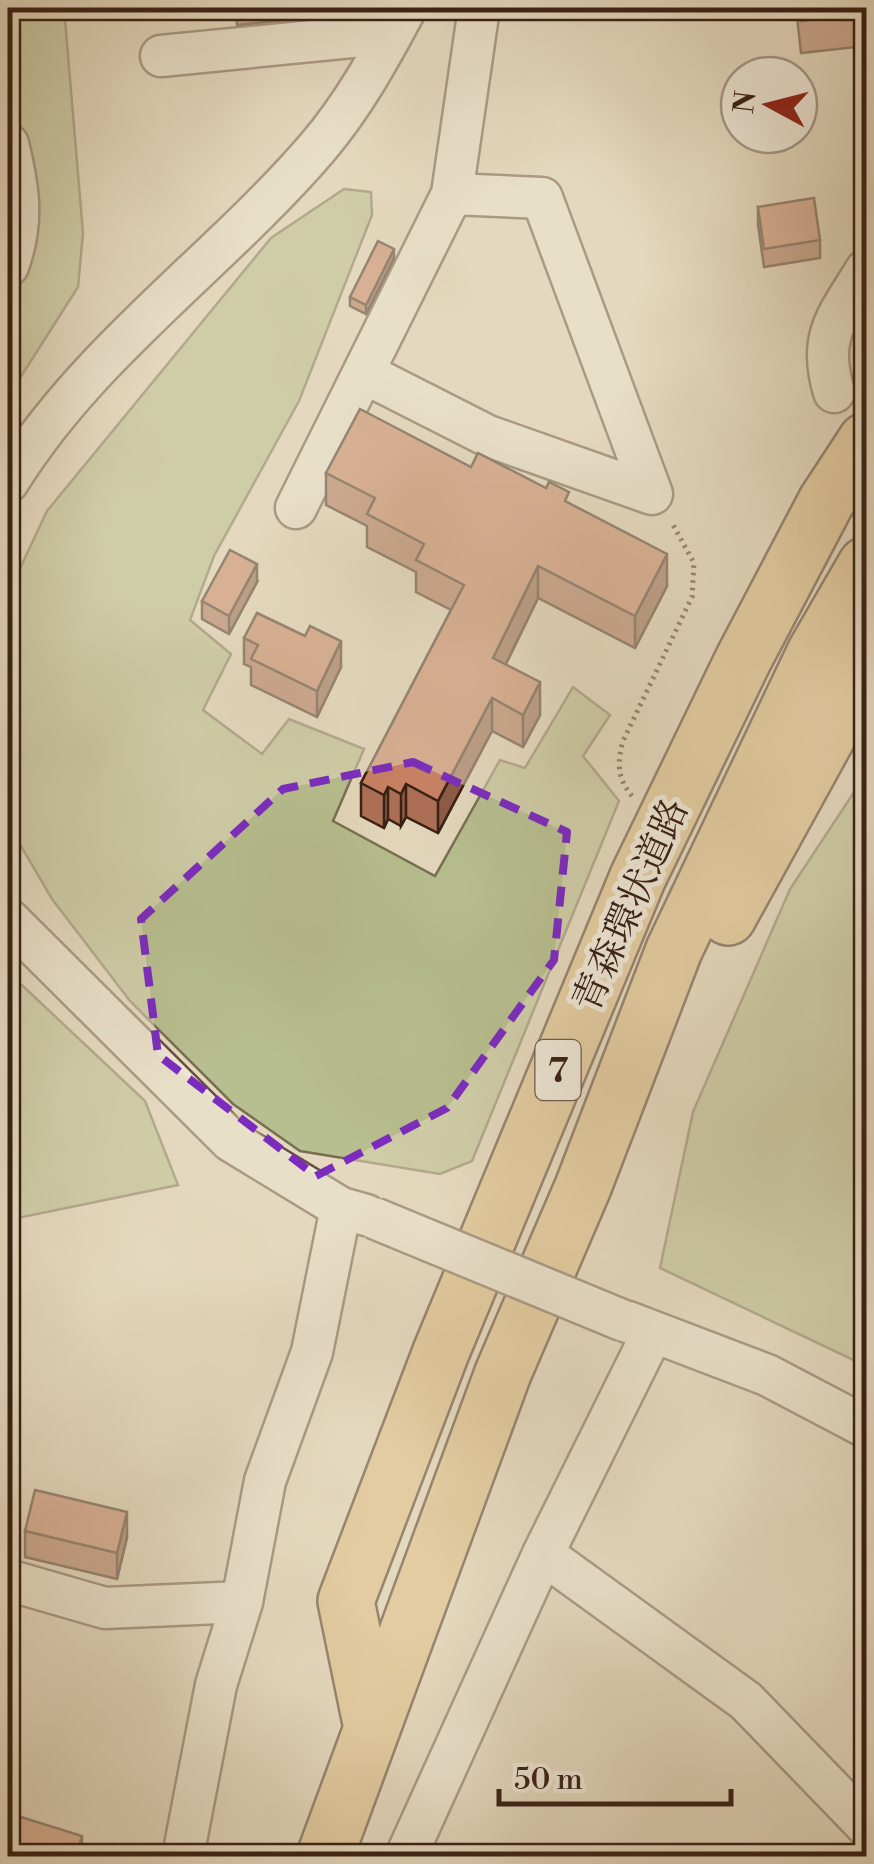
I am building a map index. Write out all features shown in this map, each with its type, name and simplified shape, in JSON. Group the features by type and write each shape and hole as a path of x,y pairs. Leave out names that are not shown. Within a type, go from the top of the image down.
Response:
{"highway":[{"name":"青森環状道路","path":"372,1728 346,1601 421,1405 638,877 752,643 826,502 866,441"},
{"name":"青森環状道路","path":"325,1856 504,1374 583,1187 674,950 816,653 866,565"},
{"path":"583,1187 638,1094 722,926 866,666"}],"street":[{"path":"296,508 452,194 479,8"},
{"path":"160,56 399,20"},
{"path":"8,482 38,433 178,285 316,149 367,80 399,20"},
{"path":"8,145 20,192 19,235 8,266"},
{"path":"452,194 542,198 652,494"},
{"path":"834,392 826,365 829,330 866,270"},
{"path":"364,373 488,436 652,494"},
{"path":"8,920 231,1141 358,1213 767,1375 866,1428"},
{"path":"183,1856 216,1685 242,1602 264,1481 358,1213"},
{"path":"406,1856 543,1554 639,1326"},
{"path":"543,1554 746,1701 866,1825"},
{"path":"8,1580 104,1608 242,1602"}],"path":[{"path":"643,810 622,783 618,761 622,741 692,597 694,563 652,494"}],"highlighted area":[{"path":"413,762 567,832 554,960 447,1108 316,1176 158,1055 141,919 283,789"}],"green space":[{"path":"8,8 64,8 83,233 78,287 8,397"},
{"path":"344,189 371,192 372,215 299,401 214,556 190,620 231,654 203,710 262,754 289,719 364,749 333,821 435,876 500,760 525,768 573,687 610,715 583,756 619,801 472,1161 440,1174 300,1151 233,1104 130,1001 52,899 8,824 8,594 47,511 271,238"},
{"path":"866,774 866,1366 660,1268 693,1112 790,889"},
{"path":"8,972 145,1101 178,1185 8,1220"}],"building":[{"path":"800,8 866,8 866,13 801,21"},
{"path":"814,198 820,240 764,249 758,207"},
{"path":"378,241 394,249 366,305 350,297"},
{"path":"360,409 471,467 478,453 546,488 549,482 569,492 565,501 667,554 635,616 538,566 493,658 540,682 523,715 492,698 438,801 406,784 401,794 388,787 384,795 361,783 464,585 416,560 424,544 367,514 375,498 326,473"},
{"path":"230,550 257,564 229,616 202,601"},
{"path":"257,613 305,636 310,626 341,641 317,691 251,659 258,645 244,638"},
{"path":"35,1490 127,1512 117,1553 25,1531"},
{"path":"8,1813 82,1836 76,1856 8,1856"}]}
